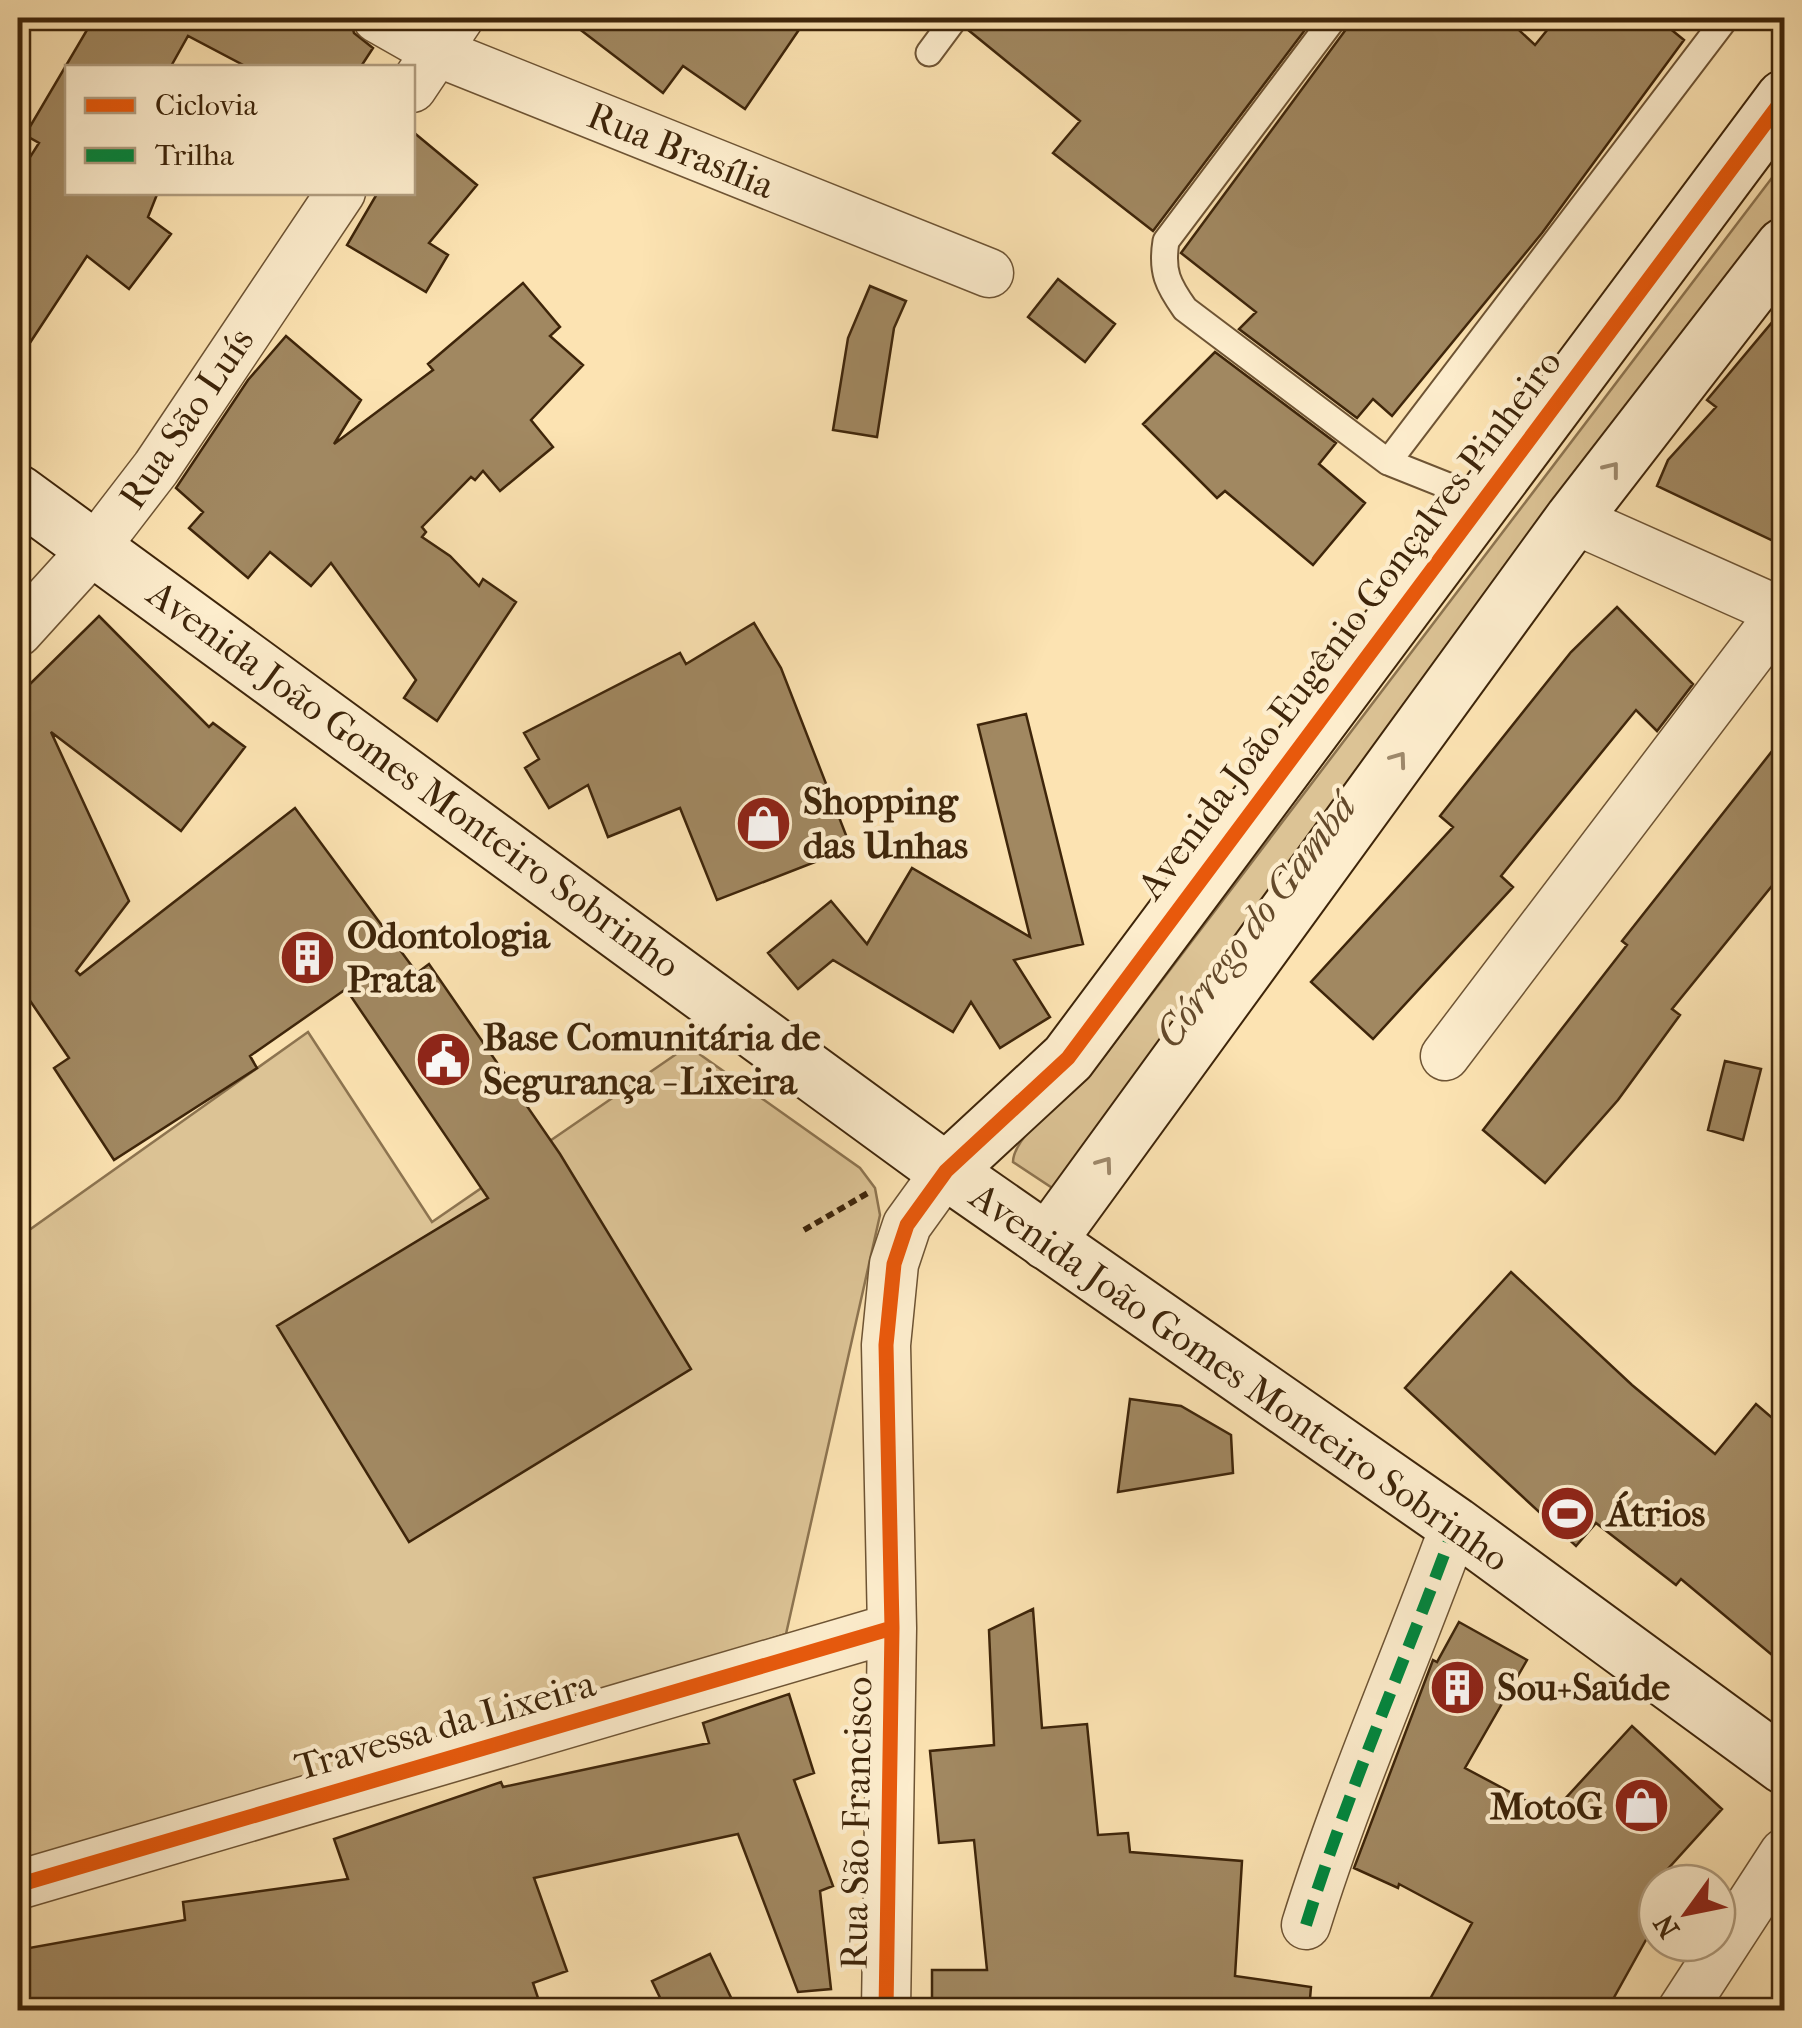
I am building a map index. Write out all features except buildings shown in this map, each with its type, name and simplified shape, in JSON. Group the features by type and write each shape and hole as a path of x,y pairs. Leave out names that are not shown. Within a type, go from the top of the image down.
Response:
{"street":[{"name":"Rua Brasília","path":"377,18 436,53 989,273"},
{"name":"Avenida João Eugênio Gonçalves Pinheiro","path":"926,1155 1068,1058 1480,500 1784,98"},
{"name":"Rua São Luís","path":"18,632 96,546 156,468 338,195"},
{"path":"1047,1242 1573,519 1784,246"},
{"name":"Avenida João Gomes Monteiro Sobrinho","path":"18,492 926,1155 1455,1525 1784,1766"},
{"path":"1445,1056 1784,612 1573,519"},
{"name":"Rua São Francisco","path":"886,2010 892,1628 886,1345 894,1264 926,1155"},
{"path":"1306,1926 1338,1824 1398,1680 1455,1525"},
{"name":"Travessa da Lixeira","path":"18,1884 892,1628"},
{"path":"1682,2010 1784,1853"}],"lane":[{"path":"929,53 954,18"},
{"path":"1334,18 1166,242 1162,266 1167,284 1185,309 1388,462 1480,500"},
{"path":"1388,462 1726,18"}],"path":[{"path":"804,1230 926,1155"}],"shaded area":[{"path":"1784,162 1784,233 1066,1197 1013,1162 1016,1150 1036,1123 1103,1058"},
{"path":"308,1032 432,1222 688,1046 860,1168 875,1188 880,1215 786,1634 18,1877 18,1238"}],"marked path":[{"path":"1306,1925 1359,1774 1455,1525"}],"cycle path":[{"path":"886,2010 892,1628 886,1345 894,1264 907,1225 946,1171 1068,1058 1784,98"},
{"path":"18,1885 892,1628"}],"place":[{"name":"Shopping das Unhas","path":"764,823"},
{"name":"Odontologia Prata","path":"308,957"},
{"name":"Base Comunitária de Segurança - Lixeira","path":"444,1059"},
{"name":"Átrios","path":"1568,1513"},
{"name":"Sou+Saúde","path":"1458,1687"},
{"name":"MotoG","path":"1642,1806"}],"water label":[{"name":"Córrego do Gambá","path":"1255,920"}]}
